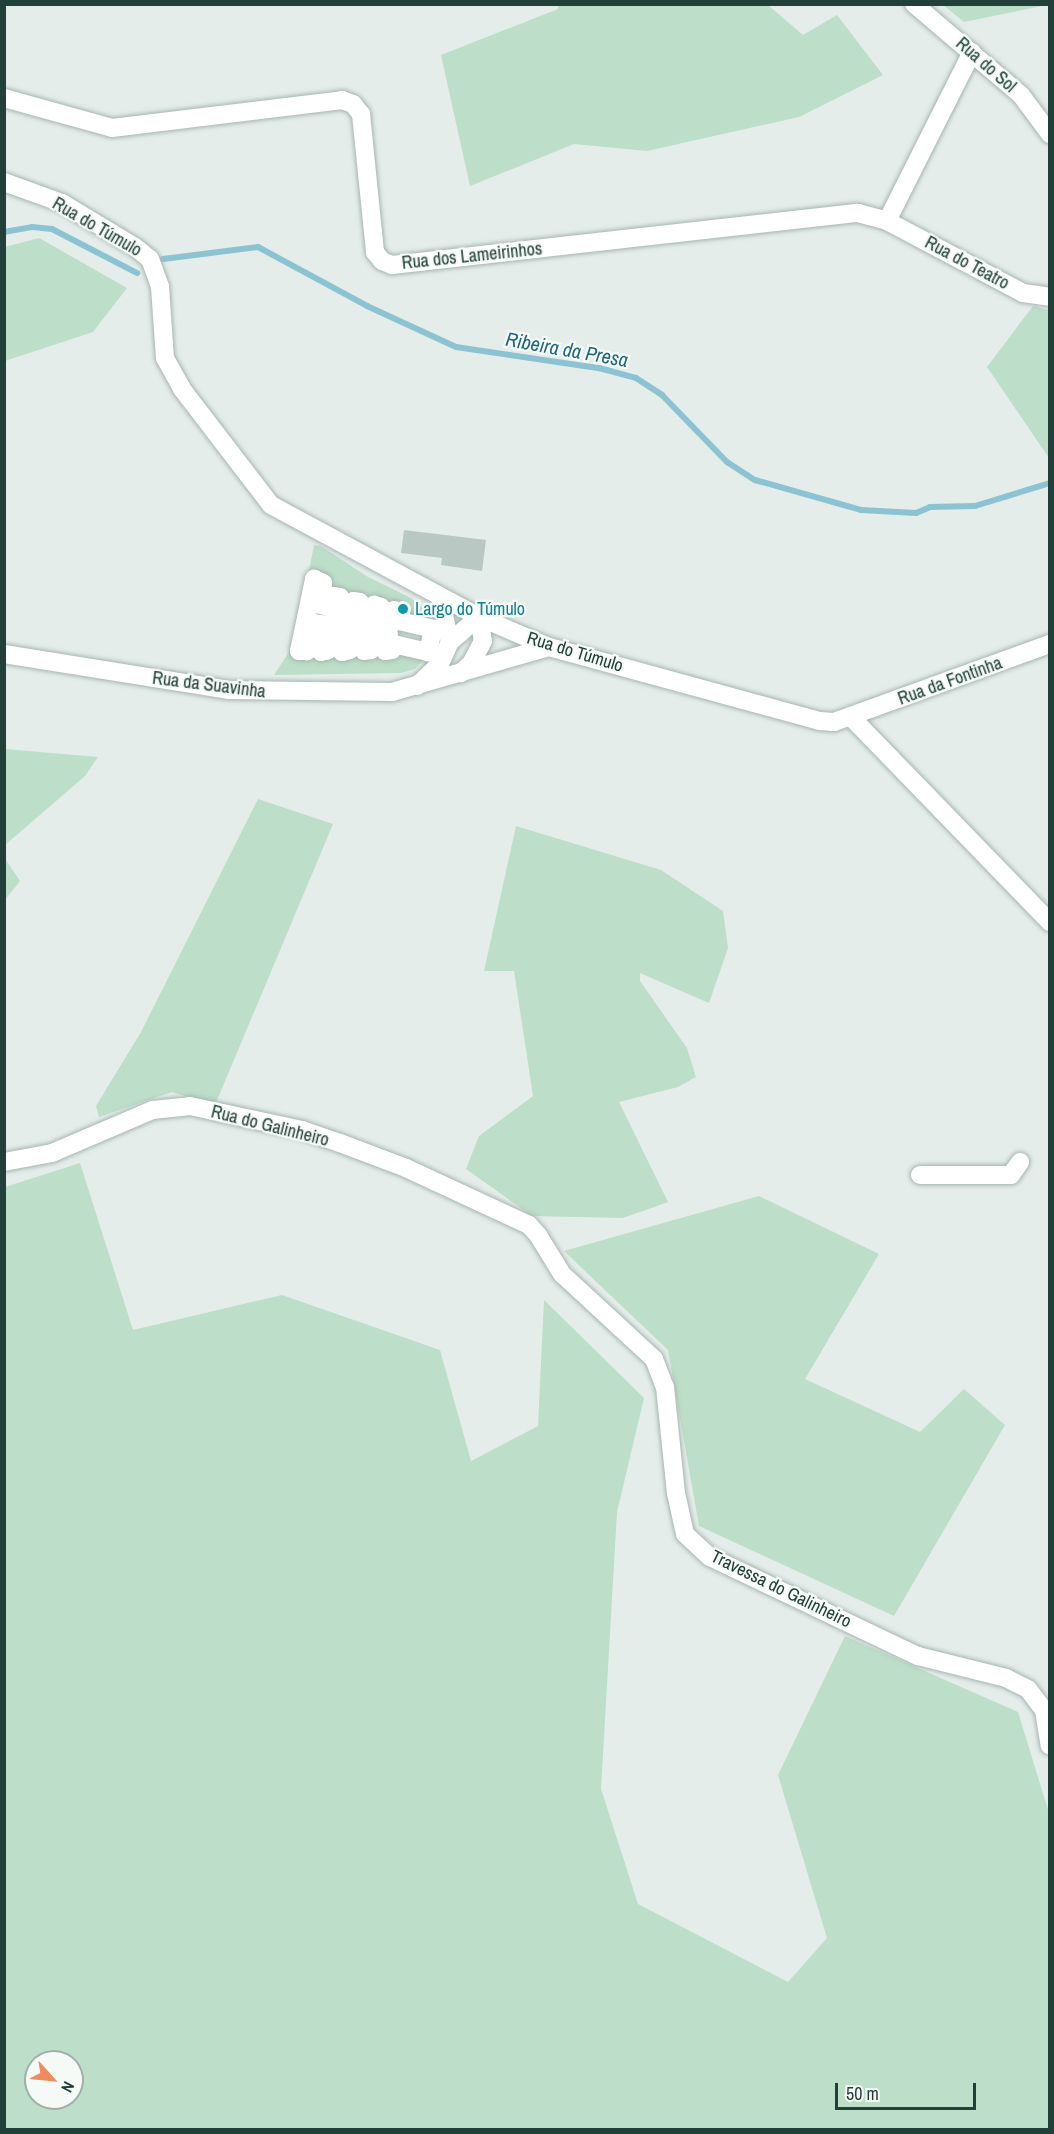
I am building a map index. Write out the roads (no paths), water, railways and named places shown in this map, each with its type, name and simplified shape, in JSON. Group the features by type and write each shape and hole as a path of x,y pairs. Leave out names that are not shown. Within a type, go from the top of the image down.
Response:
{"street":[{"name":"Rua do Sol","path":"914,4 1021,95 1050,134"},
{"path":"887,221 972,52"},
{"name":"Rua dos Lameirinhos","path":"4,98 112,128 342,100 353,104 361,114 375,252 382,261 392,265 858,213 887,221"},
{"name":"Rua do Túmulo","path":"4,182 62,203 135,247 150,259 160,287 165,358 182,389 271,505 479,617 549,647 820,721 834,723 850,717"},
{"name":"Rua do Teatro","path":"887,221 1023,293 1050,297"},
{"path":"314,579 323,583 318,604 330,608 333,596 340,597 336,611 351,614 353,601 360,602 357,616 370,620 374,605 381,607 377,622 391,625 394,610 401,612 399,621 433,629 428,652 394,644 392,650 385,651 388,635 375,632 371,650 364,651 368,632 354,629 350,650 342,651 347,628 333,626 328,650 321,652 326,625 313,623 307,651 299,651 314,579"},
{"path":"440,597 450,642"},
{"path":"415,687 440,664 450,642 479,617"},
{"path":"460,674 472,662 483,641 479,617"},
{"name":"Rua da Fontinha","path":"850,717 1050,644"},
{"name":"Rua da Suavinha","path":"4,654 228,690 392,692 549,647"},
{"path":"850,717 1050,922"},
{"name":"Rua do Galinheiro","path":"4,1162 52,1153 153,1110 190,1106 302,1130 340,1143 406,1168 529,1225"},
{"path":"920,1175 1011,1175 1020,1162"},
{"name":"Travessa do Galinheiro","path":"529,1225 538,1235 562,1274 654,1359 665,1387 676,1493 685,1534 710,1557 918,1656 1006,1678 1028,1689 1044,1710 1050,1746"}],"waterway":[{"name":"Ribeira da Presa","path":"4,232 32,227 52,229 137,273"},
{"name":"Ribeira da Presa","path":"163,259 258,247 367,306 456,347 599,368 636,378 662,395 727,462 755,480 861,510 916,513 930,507 975,506 1050,483"}],"place":[{"name":"Largo do Túmulo","path":"403,609"}]}
